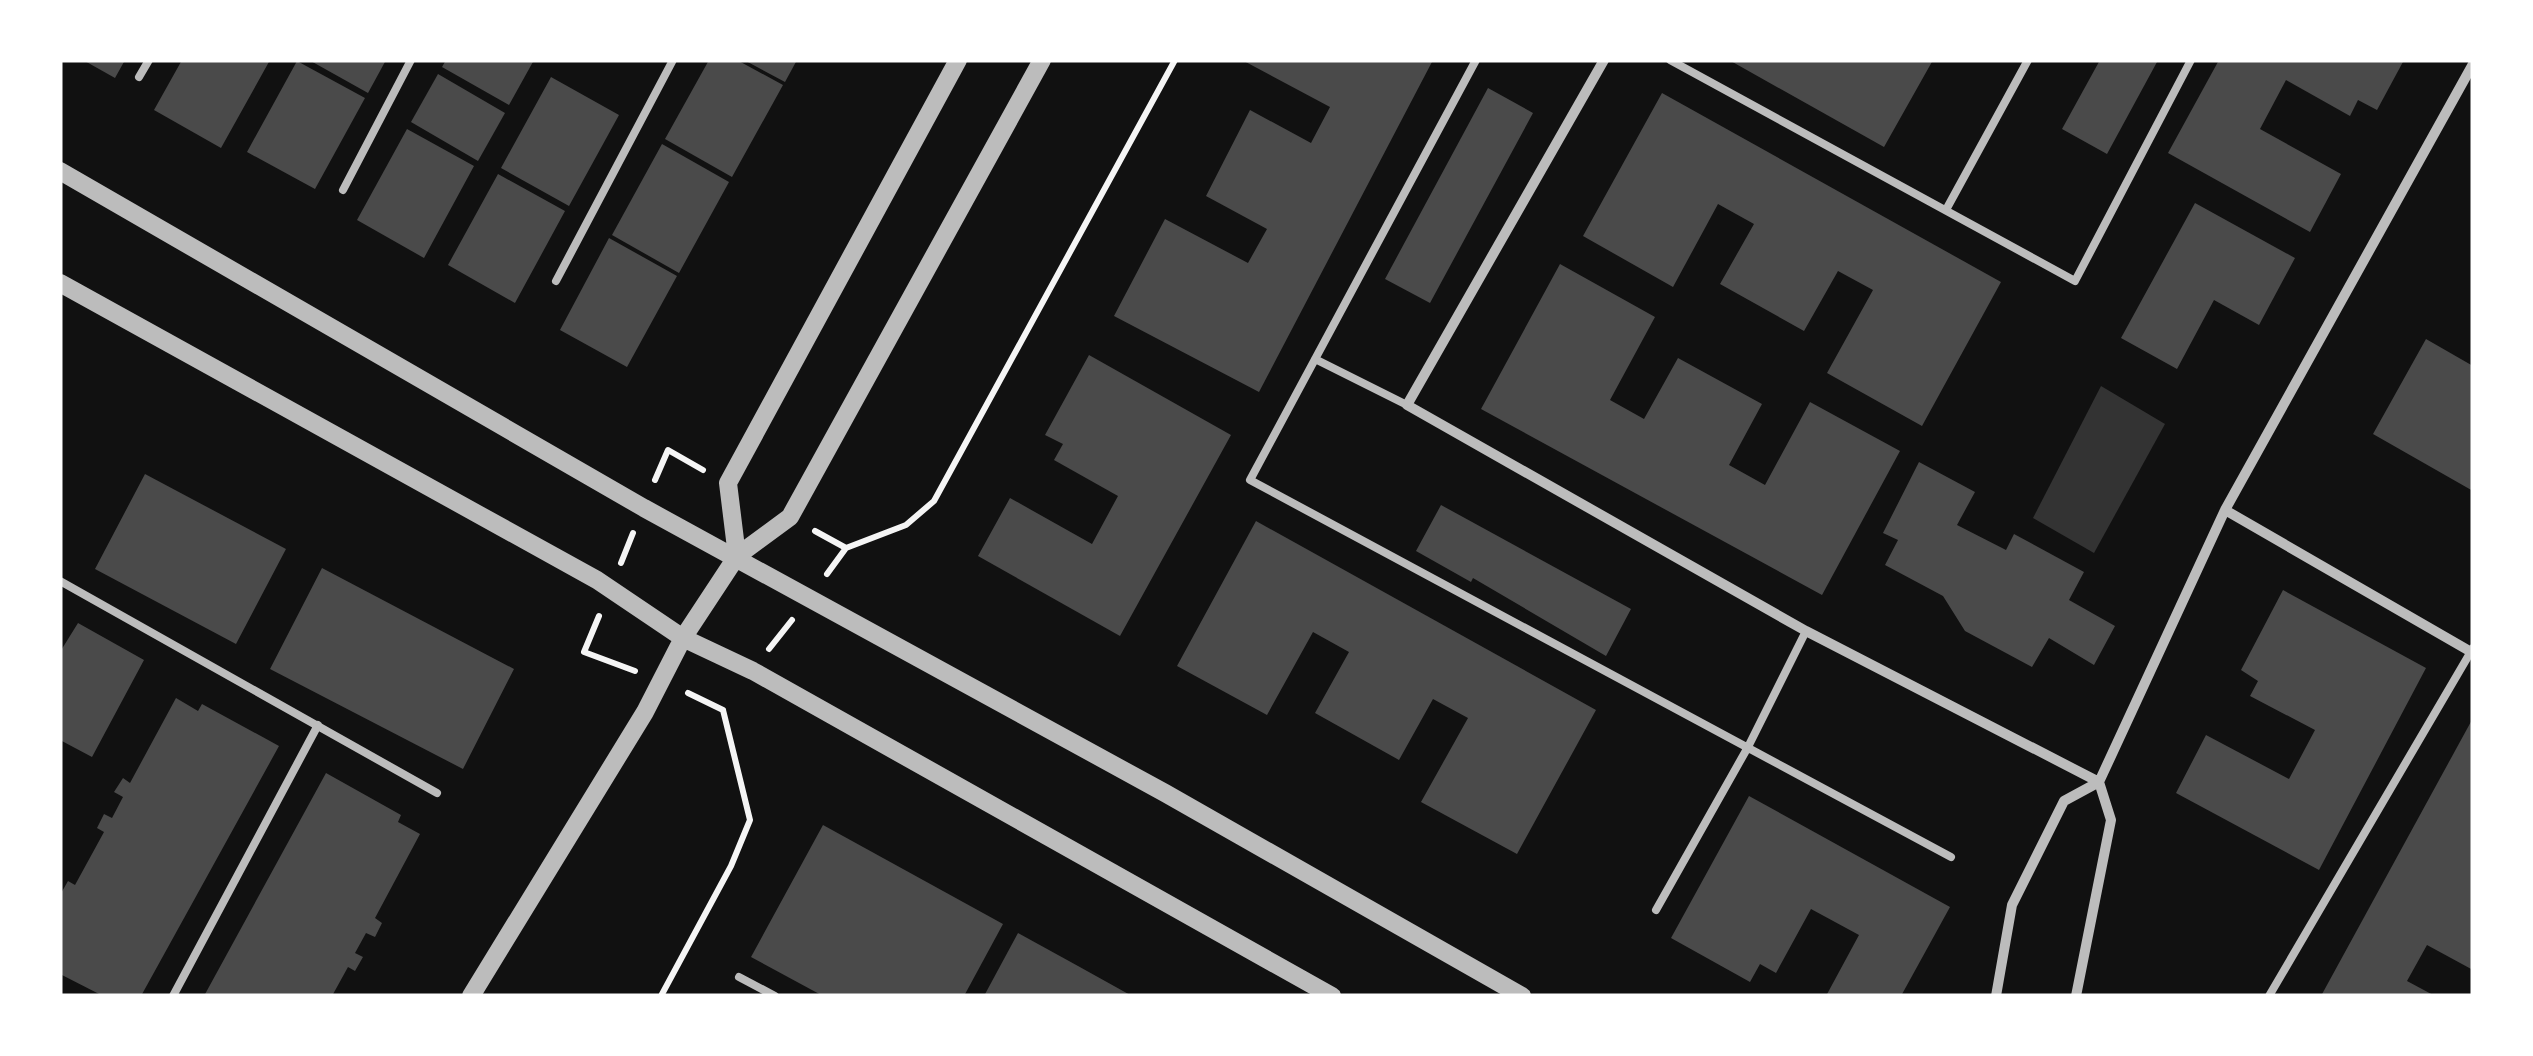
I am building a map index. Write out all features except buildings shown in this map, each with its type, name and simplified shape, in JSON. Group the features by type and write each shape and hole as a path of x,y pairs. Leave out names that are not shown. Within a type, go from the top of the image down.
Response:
{"street":[{"path":"738,556 728,483 958,60"},
{"path":"470,996 645,712 683,638 738,556 790,517 1042,60"},
{"path":"1604,60 1407,405 1806,631 2099,782 2112,820 2076,996"},
{"path":"1996,996 2012,905 2064,801 2099,782 2225,510 2473,64"},
{"path":"60,171 627,498 738,556 1522,996"},
{"path":"60,283 597,580 683,638 753,671 1332,996"},
{"path":"2225,510 2472,651"}],"lane":[{"path":"139,77 148,60"},
{"path":"342,190 411,60"},
{"path":"556,281 673,60"},
{"path":"1476,60 1250,480 1951,857"},
{"path":"1670,60 2075,281 2191,60"},
{"path":"1947,208 2028,60"},
{"path":"1314,359 1407,405"},
{"path":"60,581 438,793"},
{"path":"1656,910 1748,747 1806,631"},
{"path":"2269,996 2472,651"},
{"path":"172,996 318,726"},
{"path":"739,976 774,996"}],"path":[{"path":"661,996 732,866 750,820 723,710 846,548 906,525 934,501 1174,60"}],"shaded area":[{"path":"2101,386 2165,424 2094,553 2033,518"}]}
